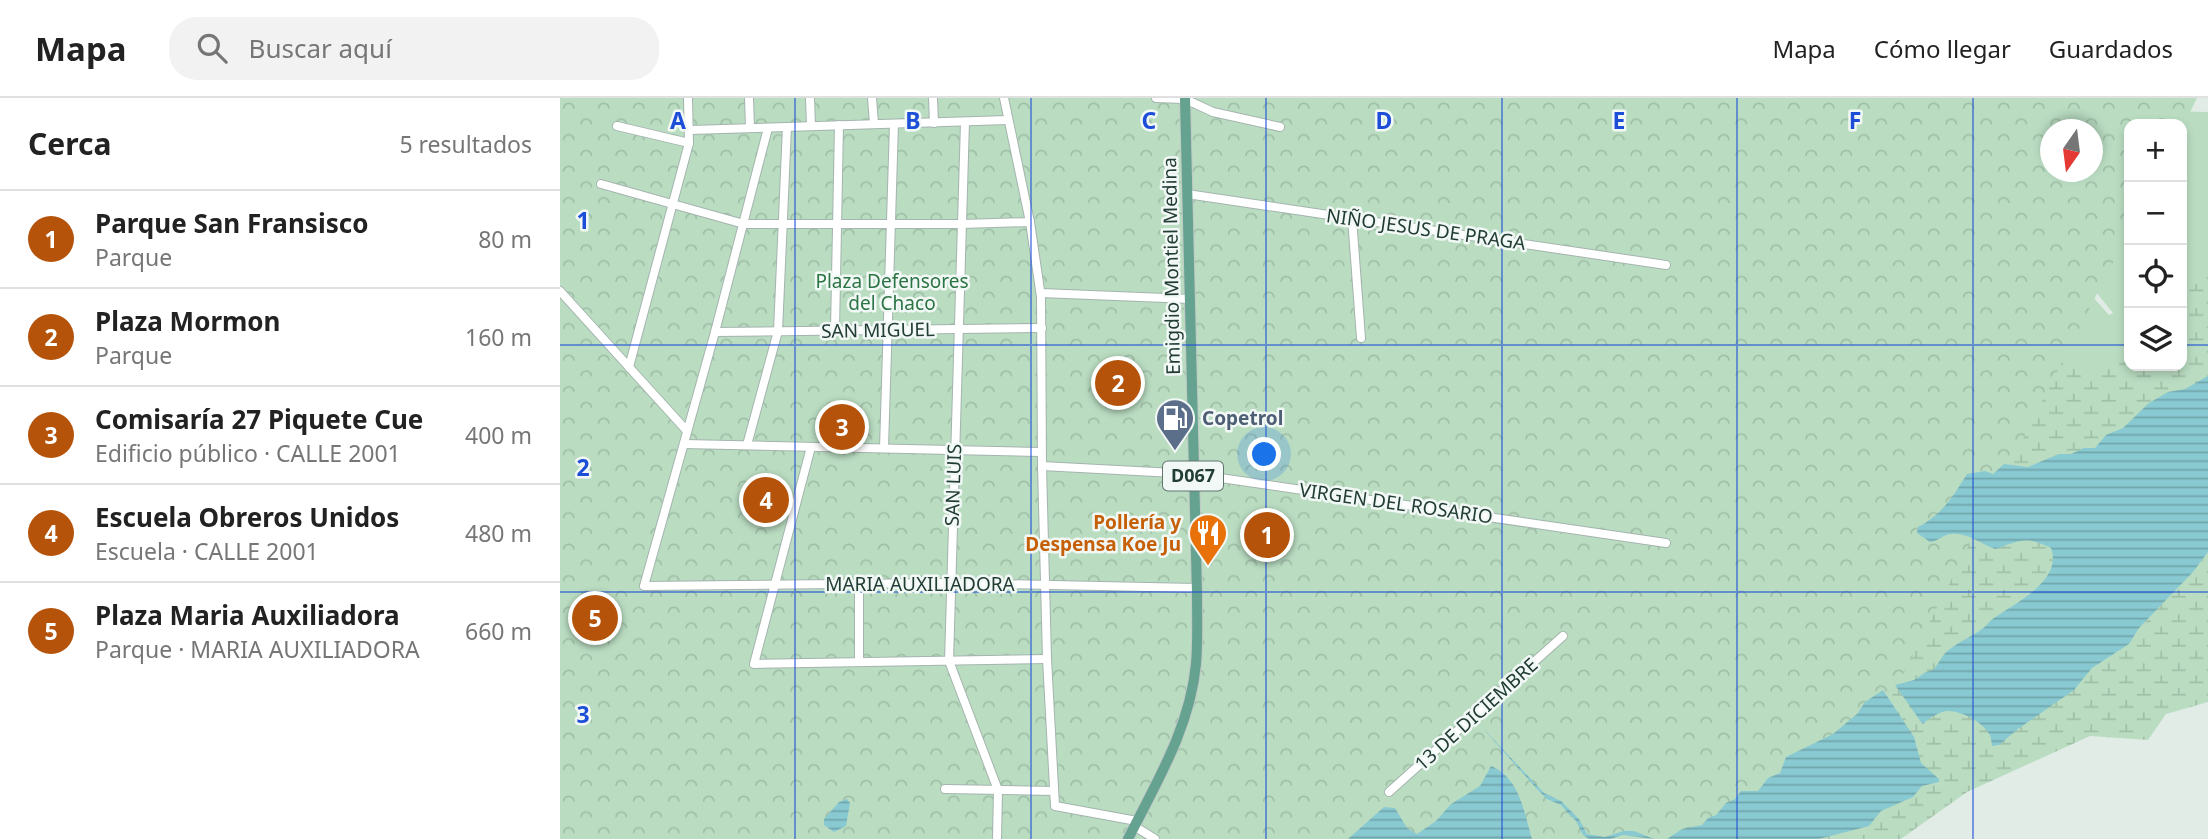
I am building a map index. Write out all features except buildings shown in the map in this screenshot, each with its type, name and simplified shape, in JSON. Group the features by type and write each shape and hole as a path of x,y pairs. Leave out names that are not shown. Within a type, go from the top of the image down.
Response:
{"main road":[{"name":"Emigdio Montiel Medina","path":"1128,839 1175,745 1188,704 1196,664 1185,99"}],"street":[{"path":"629,367 689,143 688,98"},
{"path":"749,98 750,128"},
{"path":"810,98 811,126"},
{"path":"872,98 874,124"},
{"path":"933,98 934,123"},
{"path":"1004,98 1030,222 1041,293 1041,466 1051,792 1055,806 1135,824 1155,839"},
{"path":"1156,98 1185,99 1213,112 1280,127"},
{"path":"690,130 1008,120"},
{"name":"SAN LUIS","path":"965,122 949,583 949,661 998,790 997,839"},
{"path":"884,448 894,124"},
{"path":"835,330 839,125"},
{"path":"617,126 689,143"},
{"path":"747,445 778,331 787,127"},
{"path":"768,128 684,444 1041,452"},
{"path":"601,184 744,224 1030,222"},
{"name":"NIÑO JESUS DE PRAGA","path":"1187,194 1666,265"},
{"path":"1352,218 1361,338"},
{"path":"560,291 687,431"},
{"path":"1041,293 1190,299"},
{"name":"SAN MIGUEL","path":"715,332 1042,328"},
{"name":"MARIA AUXILIADORA","path":"684,444 644,586 1045,583 1196,588"},
{"path":"811,447 754,664 1047,659"},
{"name":"VIRGEN DEL ROSARIO","path":"1041,466 1194,474 1666,543"},
{"path":"859,584 859,662"},
{"name":"13 DE DICIEMBRE","path":"1389,792 1563,636"},
{"path":"944,789 1051,792"}],"green space":[{"name":"Plaza Defensores del Chaco","path":"560,98 2197,98 2187,119 2124,119 2124,241 1819,839 560,839"},
{"path":"2078,109 2208,112 2208,374 2137,409 1938,299 2077,279 2109,315 2113,313 2088,282 2091,182 2103,182 2103,119 2085,119"},
{"path":"2208,272 2208,702 2166,714 2148,740 2090,736 1967,792 1901,839 1599,839 2067,352 2101,376 2124,354 2124,371 2187,371 2187,293"}],"water":[{"path":"2208,376 2208,552 2193,572 2139,628 2129,644 2092,668 2074,690 1999,745 1992,746 1990,735 1983,726 1972,718 1953,711 1941,713 1923,724 1895,685 1914,680 1933,670 1947,651 2035,590 2050,571 2053,560 2051,548 2029,540 1995,549 1957,534 1930,542 1917,533 1918,527 1941,510 1967,474 1985,471 1993,474 2004,464 2028,467 2059,454 2095,448 2106,435 2123,428 2149,403 2168,392 2185,389"},
{"path":"1883,690 1914,737 1921,763 1939,782 1922,786 1913,797 1881,811 1869,826 1819,839 1667,839 1682,829 1702,825 1741,791 1758,791 1768,778 1780,773 1786,757 1833,734 1857,714 1865,702"},
{"path":"1478,723 1544,793 1561,801 1579,819 1587,834 1605,837 1623,831 1634,831 1654,839 1623,835 1610,839 1589,839 1561,805 1547,799"},
{"path":"1491,766 1501,771 1515,787 1532,839 1348,839 1384,807 1395,808 1407,828 1417,834 1436,821 1451,804 1480,786"},
{"path":"847,799 850,803 846,826 834,832 824,825 824,819 839,802"}],"place":[{"name":"Plaza Mormon","path":"1118,383"},
{"name":"Comisaría 27 Piquete Cue","path":"842,427"},
{"name":"Copetrol","path":"1175,452"},
{"name":"Escuela Obreros Unidos","path":"766,500"},
{"name":"Parque San Fransisco","path":"1267,535"},
{"name":"Pollería y Despensa Koe Ju","path":"1208,567"},
{"name":"Plaza Maria Auxiliadora","path":"595,618"}]}
